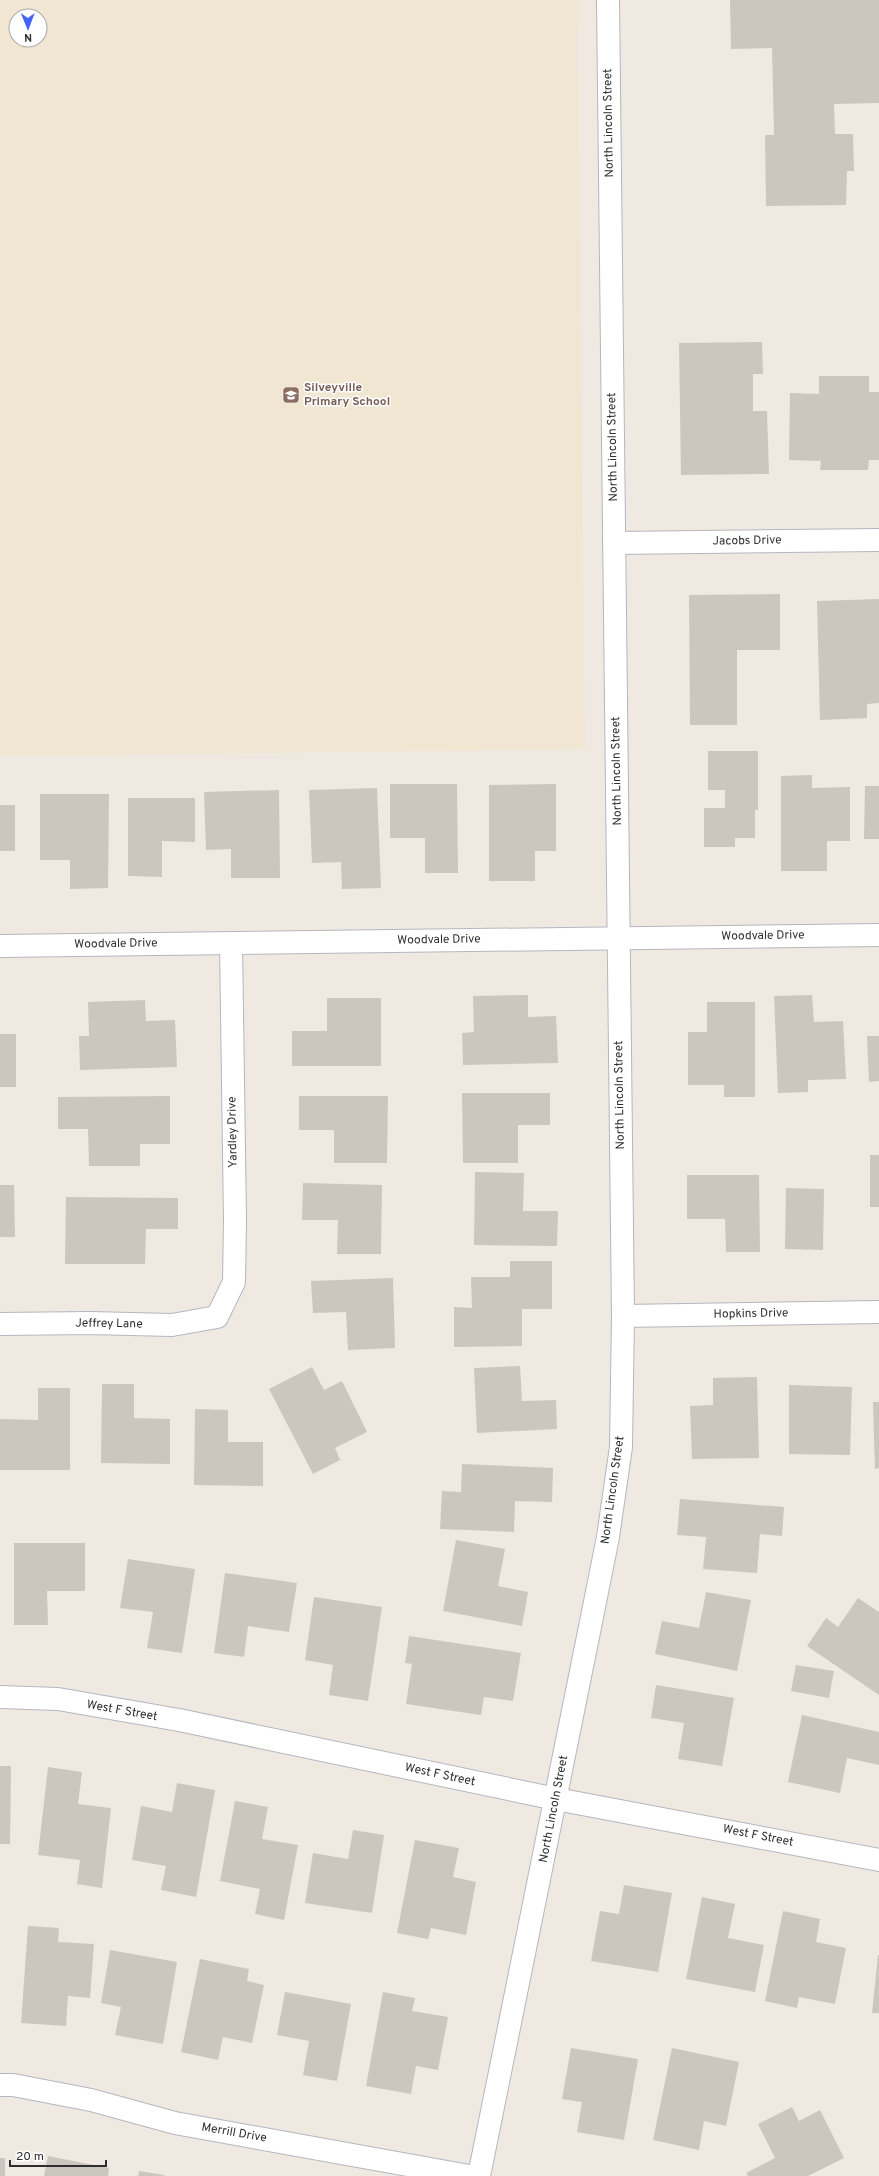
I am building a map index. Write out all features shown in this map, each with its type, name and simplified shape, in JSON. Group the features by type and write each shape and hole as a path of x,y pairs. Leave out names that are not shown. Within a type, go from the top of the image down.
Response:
{"street":[{"name":"North Lincoln Street","path":"479,2176 608,1537 621,1447 623,1316 608,0"},
{"name":"Jacobs Drive","path":"614,542 879,540"},
{"name":"Woodvale Drive","path":"0,946 879,935"},
{"name":"Yardley Drive","path":"217,1317 234,1282 235,1220 231,943"},
{"name":"Hopkins Drive","path":"623,1316 879,1312"},
{"name":"Jeffrey Lane","path":"0,1324 90,1323 172,1325 217,1317"},
{"name":"West F Street","path":"0,1697 58,1699 179,1720 556,1799 879,1860"},
{"name":"Merrill Drive","path":"0,2085 13,2085 92,2100 175,2122 469,2176"}],"shaded area":[{"name":"Silveyville Primary School","path":"0,0 577,0 585,749 0,756"}],"building":[{"path":"730,0 879,0 879,103 834,104 835,134 853,134 854,171 847,171 846,205 766,206 765,135 774,135 772,48 731,49"},
{"path":"762,342 763,374 753,374 753,411 767,411 769,474 681,475 679,343"},
{"path":"819,376 869,376 869,392 879,392 879,460 869,460 868,470 820,470 821,461 789,460 790,393 819,394"},
{"path":"780,594 780,650 737,650 737,725 690,725 689,595"},
{"path":"879,599 879,703 867,704 867,718 820,720 817,601"},
{"path":"708,751 758,751 758,810 755,810 755,838 735,838 735,847 704,847 704,808 725,808 725,790 708,790"},
{"path":"812,775 812,788 850,787 850,841 827,841 827,871 781,871 781,776"},
{"path":"390,784 457,784 458,873 425,873 425,838 390,838"},
{"path":"556,784 556,851 535,851 535,881 489,881 489,785"},
{"path":"865,786 879,786 879,839 864,839"},
{"path":"377,788 381,888 342,889 341,862 312,863 309,790"},
{"path":"279,790 280,878 231,878 231,849 206,850 204,792"},
{"path":"40,794 109,794 108,888 70,889 70,860 40,860"},
{"path":"128,798 195,798 195,842 162,841 162,877 128,876"},
{"path":"0,805 15,805 15,851 0,851"},
{"path":"528,995 528,1017 556,1016 558,1063 463,1065 462,1033 474,1032 473,996"},
{"path":"812,995 814,1022 843,1021 846,1079 808,1080 808,1092 778,1093 774,996"},
{"path":"327,998 381,998 381,1066 292,1066 292,1031 327,1031"},
{"path":"145,1000 146,1021 175,1020 177,1067 80,1070 79,1036 89,1036 88,1002"},
{"path":"707,1002 755,1002 755,1097 724,1097 724,1085 688,1085 688,1032 707,1032"},
{"path":"0,1034 16,1034 16,1087 0,1087"},
{"path":"867,1036 879,1036 879,1081 869,1082"},
{"path":"462,1093 550,1093 550,1125 518,1125 518,1163 463,1163"},
{"path":"170,1096 170,1144 140,1144 140,1166 89,1166 88,1129 58,1129 58,1097"},
{"path":"299,1096 388,1096 387,1163 334,1163 334,1130 299,1130"},
{"path":"870,1155 879,1155 879,1207 870,1207"},
{"path":"475,1172 524,1173 523,1211 558,1211 557,1246 474,1245"},
{"path":"687,1175 759,1175 760,1252 726,1252 725,1219 687,1219"},
{"path":"303,1183 382,1185 381,1254 337,1254 338,1220 302,1220"},
{"path":"0,1185 14,1185 15,1237 0,1237"},
{"path":"786,1188 824,1189 823,1250 785,1249"},
{"path":"66,1197 178,1198 178,1229 146,1229 145,1264 65,1264"},
{"path":"510,1261 552,1261 552,1309 522,1309 522,1346 454,1347 454,1307 472,1308 471,1277 510,1277"},
{"path":"393,1278 395,1348 348,1350 346,1312 313,1313 311,1281"},
{"path":"520,1366 522,1401 556,1400 557,1429 477,1433 474,1368"},
{"path":"312,1367 324,1390 342,1381 367,1432 335,1448 340,1460 313,1474 269,1389"},
{"path":"757,1377 759,1458 692,1459 690,1406 713,1405 713,1378"},
{"path":"102,1384 134,1384 134,1418 170,1419 170,1464 101,1463"},
{"path":"789,1385 852,1387 850,1455 789,1454"},
{"path":"38,1388 70,1388 70,1470 0,1470 0,1419 38,1420"},
{"path":"873,1402 879,1402 879,1468 875,1469"},
{"path":"195,1409 228,1410 228,1442 263,1442 263,1486 194,1485"},
{"path":"462,1464 553,1468 552,1502 515,1501 514,1532 440,1529 442,1491 461,1492"},
{"path":"680,1499 784,1507 782,1536 760,1534 757,1573 703,1569 706,1537 677,1535"},
{"path":"456,1540 505,1549 498,1586 528,1592 522,1626 443,1611"},
{"path":"14,1543 85,1543 85,1591 47,1591 48,1625 14,1625"},
{"path":"128,1559 195,1569 182,1653 147,1648 153,1612 120,1608"},
{"path":"225,1573 297,1583 289,1632 248,1626 244,1657 214,1653"},
{"path":"706,1592 751,1600 737,1671 655,1654 662,1621 699,1628"},
{"path":"314,1597 382,1607 368,1701 329,1695 333,1665 305,1660"},
{"path":"858,1598 879,1612 879,1695 807,1646 826,1618 838,1627"},
{"path":"409,1636 521,1653 513,1701 484,1697 481,1715 406,1704 412,1664 405,1663"},
{"path":"796,1665 834,1671 829,1698 791,1691"},
{"path":"656,1685 734,1698 722,1766 678,1759 684,1723 651,1718"},
{"path":"802,1715 879,1732 879,1765 847,1758 840,1793 788,1782"},
{"path":"0,1766 11,1766 10,1844 0,1844"},
{"path":"48,1767 82,1772 78,1804 111,1808 102,1888 77,1884 80,1860 38,1855"},
{"path":"177,1783 215,1790 196,1897 161,1890 166,1866 132,1860 141,1806 172,1812"},
{"path":"235,1801 268,1807 262,1839 298,1845 284,1920 255,1914 260,1889 220,1881"},
{"path":"353,1830 384,1835 372,1913 305,1903 313,1853 348,1859"},
{"path":"415,1840 459,1848 453,1877 476,1882 466,1935 431,1928 428,1939 397,1933"},
{"path":"624,1885 672,1893 658,1972 591,1961 600,1911 619,1914"},
{"path":"702,1897 735,1904 728,1938 764,1945 755,1992 686,1979"},
{"path":"783,1911 820,1919 816,1942 846,1948 835,2004 799,1997 797,2008 765,2001"},
{"path":"28,1926 59,1928 58,1942 94,1944 90,1998 68,1996 66,2026 21,2023"},
{"path":"110,1950 177,1962 163,2044 115,2035 121,2007 101,2003"},
{"path":"878,1955 879,2013 872,2013"},
{"path":"200,1959 249,1969 247,1981 264,1985 252,2043 223,2037 218,2060 181,2052"},
{"path":"285,1992 351,2004 337,2081 303,2075 309,2041 277,2035"},
{"path":"383,1992 415,1998 412,2011 448,2017 438,2070 416,2066 411,2094 366,2086"},
{"path":"571,2048 638,2059 624,2140 577,2132 582,2102 562,2099"},
{"path":"672,2048 739,2062 726,2126 704,2121 699,2150 653,2140"},
{"path":"792,2107 799,2121 820,2110 844,2158 808,2176 748,2176 746,2173 775,2158 758,2124"},
{"path":"48,2156 109,2168 108,2176 44,2176"},
{"path":"0,2158 5,2158 5,2176 0,2176"},
{"path":"139,2171 164,2175 164,2176 138,2176"}],"place":[{"name":"Silveyville Primary School","path":"291,395"}]}
